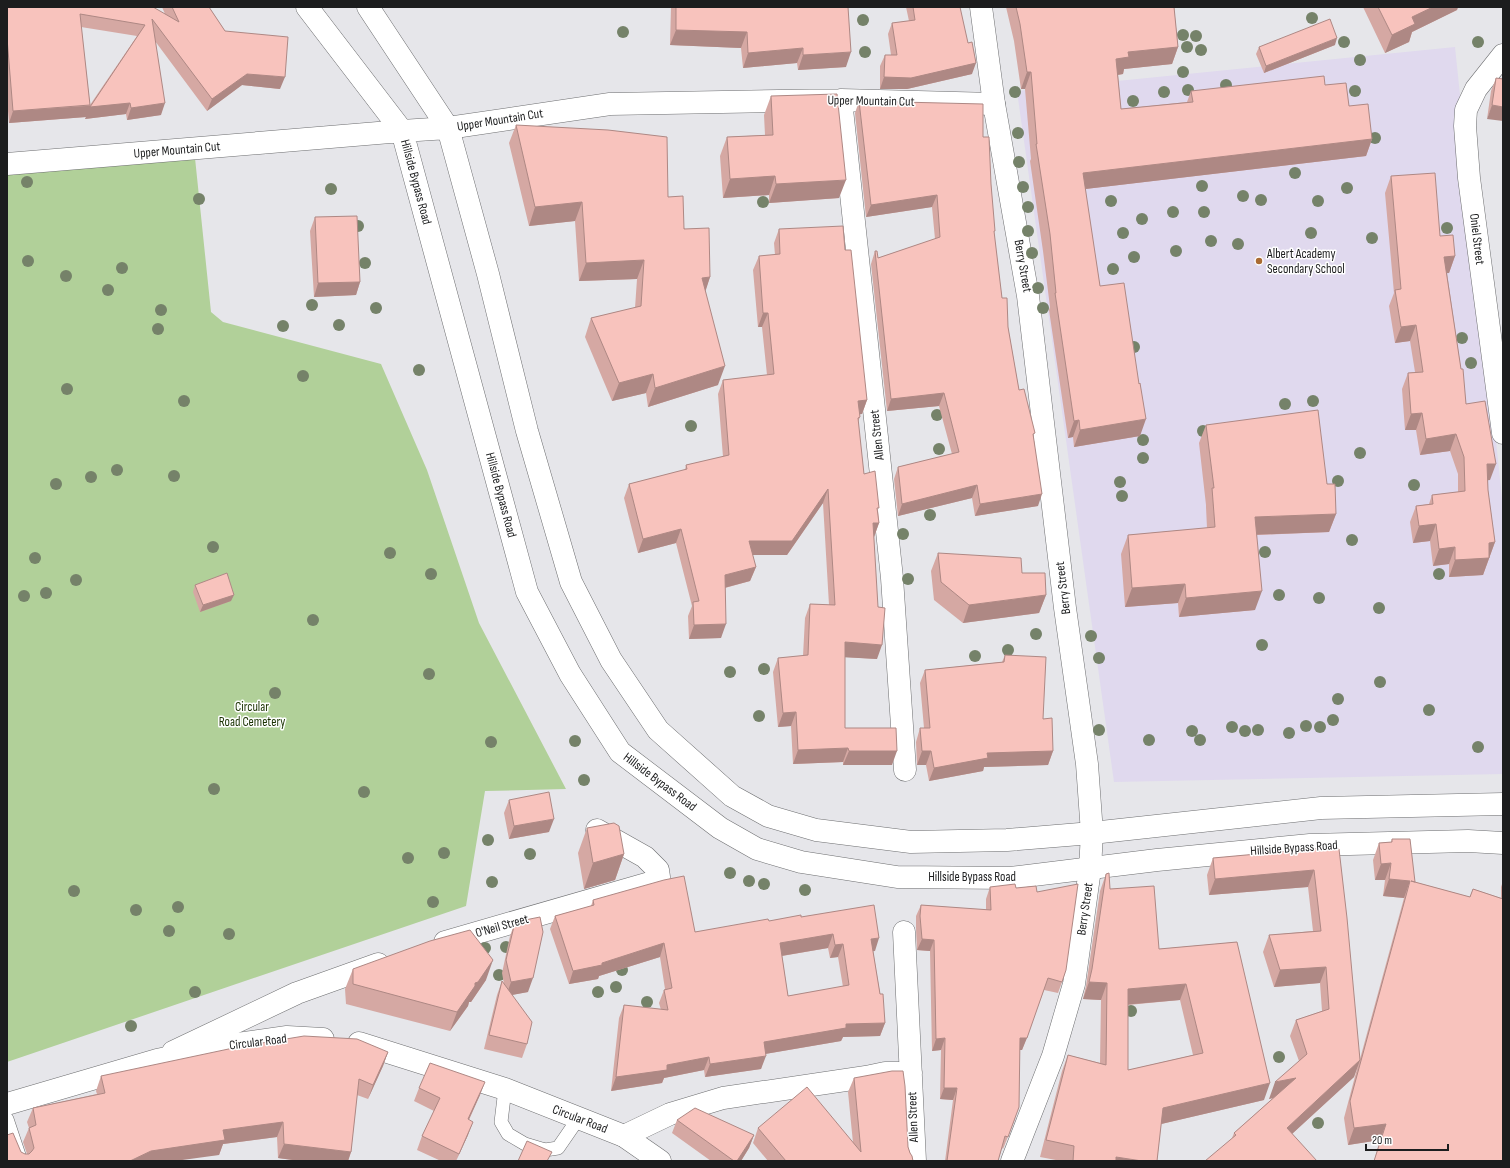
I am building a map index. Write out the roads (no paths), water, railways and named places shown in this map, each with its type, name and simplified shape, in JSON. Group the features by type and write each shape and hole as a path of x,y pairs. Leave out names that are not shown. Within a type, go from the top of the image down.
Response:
{"main road":[{"name":"Hillside Bypass Road","path":"307,7 402,131 527,592 570,674 620,752 720,828 757,849 801,862 897,878 1010,878 1158,860 1310,845 1468,841 1503,843"},
{"path":"368,7 448,128 488,274 526,431 571,582 611,660 658,730 732,796 768,816 816,830 911,842 1007,840 1092,833 1321,808 1503,804"},
{"name":"Berry Street","path":"980,7 994,104 1028,296 1065,608 1087,764 1092,833 1090,869 1074,984 1053,1056 1012,1161"},
{"name":"Oniel Street","path":"1503,55 1476,89 1466,110 1465,126 1469,178 1494,296 1503,433"},
{"name":"Upper Mountain Cut","path":"7,164 448,128 610,104 841,100 994,104"},
{"name":"Allen Street","path":"841,100 892,578 904,770"},
{"name":"O'Neil Street","path":"426,947 653,882 659,877 658,870 645,857 593,828"},
{"name":"Allen Street","path":"904,932 912,1073 915,1161"},
{"path":"158,1060 297,993 397,957"},
{"name":"Circular Road","path":"7,1104 158,1060 223,1046 287,1037 354,1041 505,1089 624,1136 660,1161"},
{"path":"624,1136 670,1114 724,1098 885,1073 912,1073"}],"lane":[{"path":"505,1089 501,1122 508,1134 525,1144 544,1150 558,1148 578,1119"},
{"path":"7,1119 21,1161"}],"place":[{"name":"Albert Academy Secondary School","path":"1259,261"}],"park label":[{"name":"Circular Road Cemetery","path":"252,714"}]}
